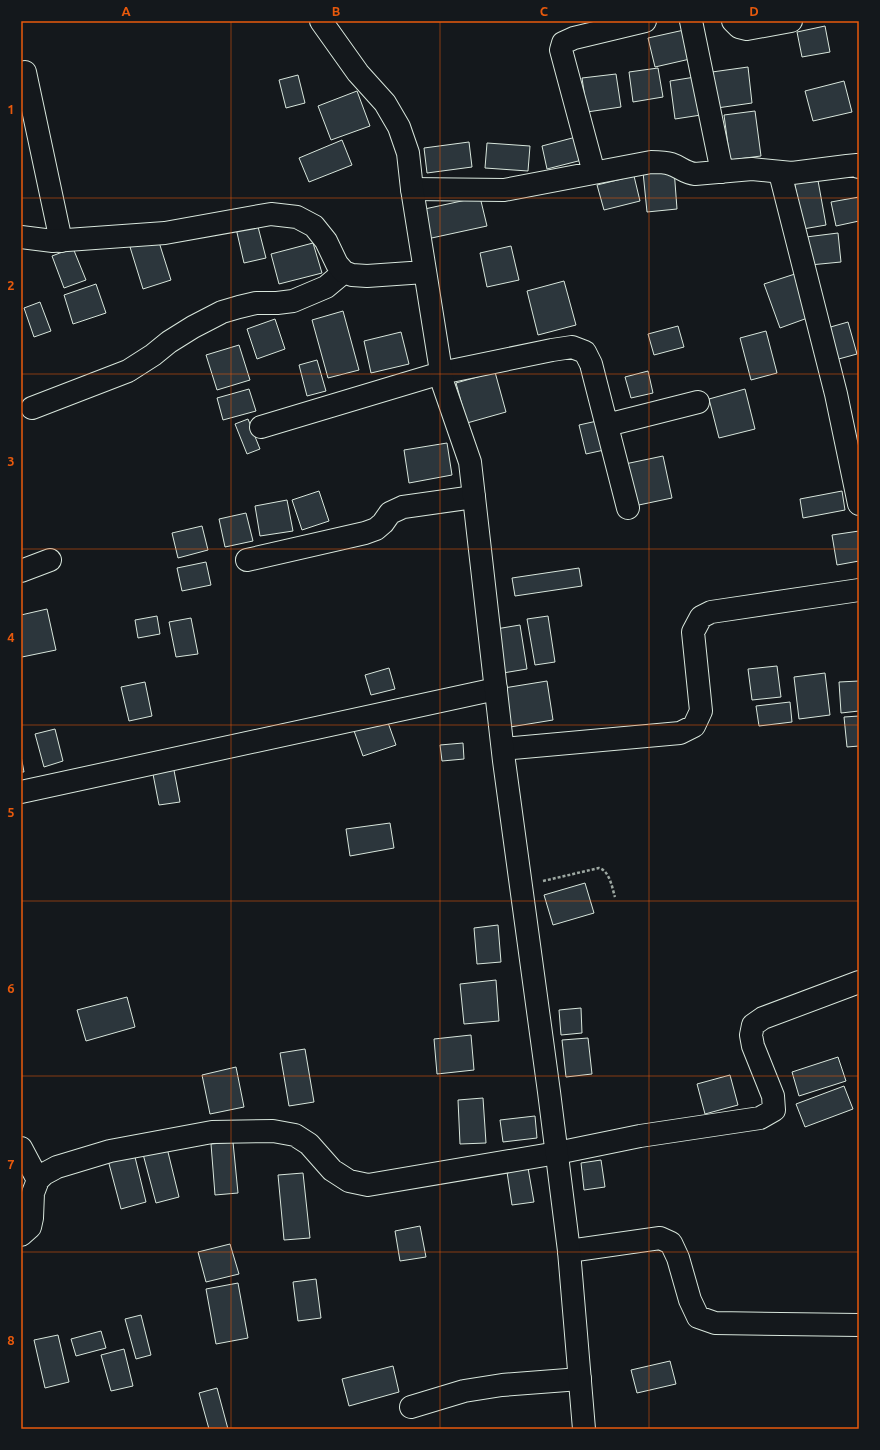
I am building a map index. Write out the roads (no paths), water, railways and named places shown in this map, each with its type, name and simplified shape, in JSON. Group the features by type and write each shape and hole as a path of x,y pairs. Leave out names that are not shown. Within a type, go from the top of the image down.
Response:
{"street":[{"path":"321,21 358,73 385,103 399,127 408,153 412,189 443,384 470,462 503,749 569,1251 584,1429"},
{"path":"594,173 561,50 563,43 574,38 645,21"},
{"path":"691,21 722,172"},
{"path":"732,21 739,28 747,29 791,21"},
{"path":"25,72 61,241"},
{"path":"412,189 504,190 651,162 672,164 688,173 695,174 752,169 766,169 780,173 792,173 856,165 859,167"},
{"path":"780,173 836,394 859,504"},
{"path":"21,238 61,241 165,232 271,214 297,217 314,226 326,241 337,264 344,272 352,275 367,276 425,272"},
{"path":"32,408 128,371 169,342 193,327 222,312 239,306 256,303 292,301 326,287 344,272"},
{"path":"261,427 441,373 572,347 585,352 591,364 628,508"},
{"path":"607,425 698,402"},
{"path":"247,560 365,533 376,529 383,523 390,513 403,507 474,497"},
{"path":"21,571 50,560"},
{"path":"503,749 680,733 694,726 701,711 693,632 701,618 711,612 859,590"},
{"path":"21,792 496,689"},
{"path":"21,1236 30,1227 34,1193 38,1180 44,1174 57,1167 110,1151 212,1132 273,1131 296,1135 309,1144 332,1170 349,1181 368,1185 557,1153 640,1136 760,1118 774,1110 773,1096 753,1046 751,1035 753,1025 763,1018 859,982"},
{"path":"21,1148 38,1180"},
{"path":"569,1251 660,1238 671,1243 678,1258 690,1300 698,1317 715,1323 859,1325"},
{"path":"411,1407 464,1391 502,1385 580,1379"}]}
